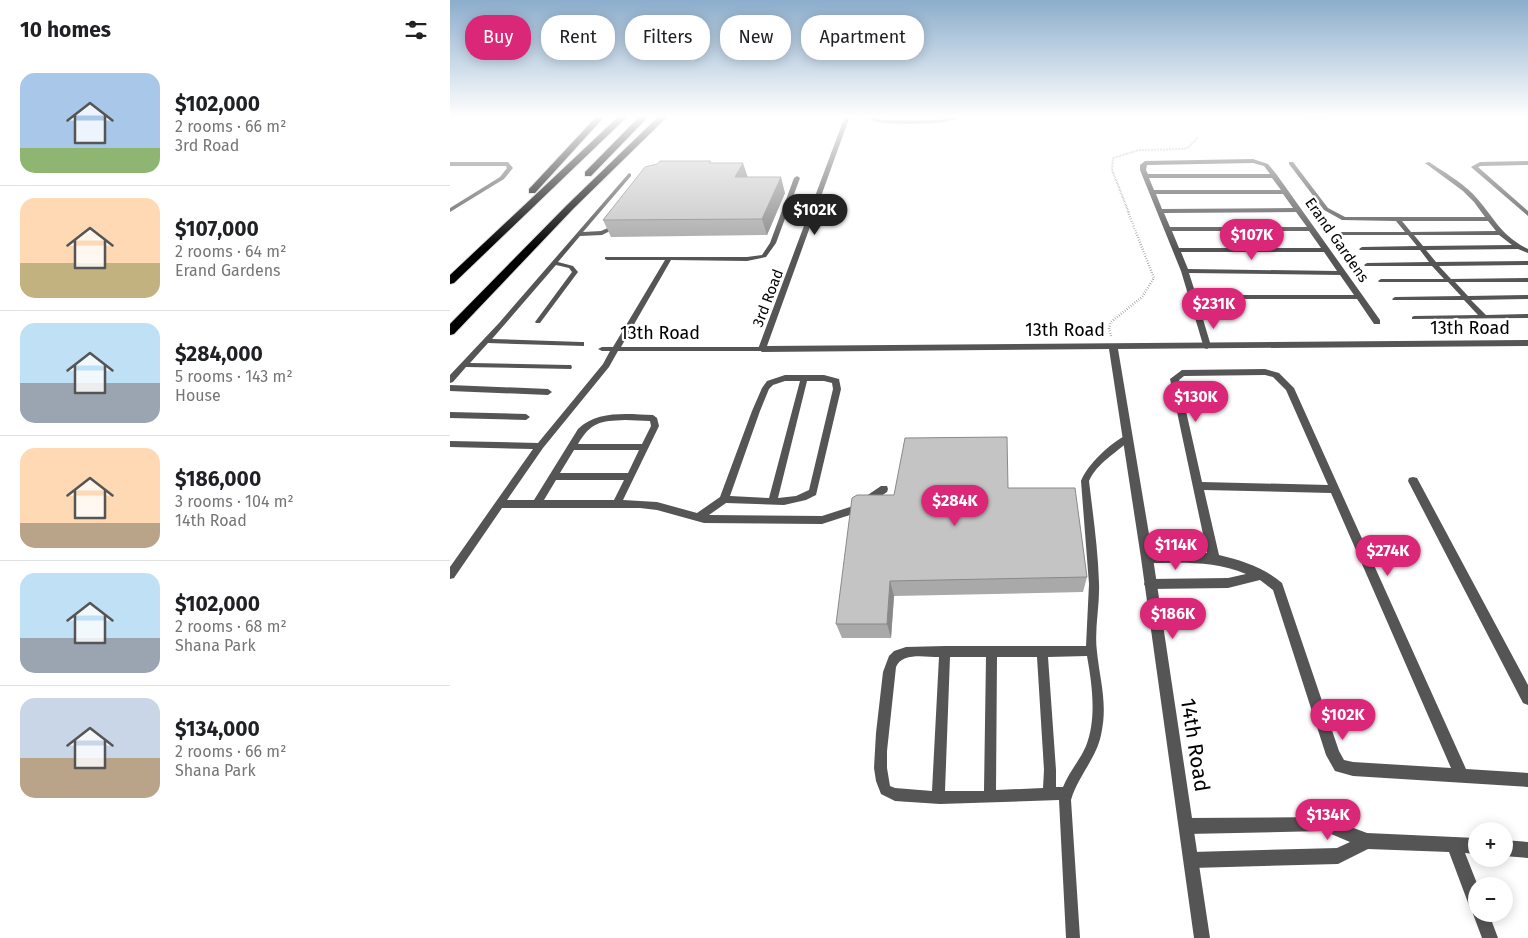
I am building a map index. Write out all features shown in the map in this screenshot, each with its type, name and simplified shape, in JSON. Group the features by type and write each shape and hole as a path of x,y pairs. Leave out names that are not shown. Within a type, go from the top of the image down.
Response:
{"highway":[{"path":"450,270 531,192 561,160"},
{"path":"450,281 578,160"},
{"path":"450,316 602,160"},
{"path":"450,331 570,207 619,160"}],"street":[{"name":"3rd Road","path":"762,348 832,160"},
{"name":"Erand Gardens","path":"1146,176 1142,167 1149,163 1253,160 1266,165 1287,192 1377,322"},
{"path":"1528,163 1480,164 1474,167 1528,214"},
{"path":"1207,346 1185,271 1146,176 1275,176"},
{"path":"1152,192 1287,192"},
{"path":"1160,211 1299,210"},
{"path":"1168,229 1312,229"},
{"path":"1177,250 1327,250"},
{"path":"1185,271 1343,273"},
{"path":"1193,297 1360,297"},
{"name":"13th Road","path":"762,348 1528,343"},
{"name":"14th Road","path":"1115,346 1127,438 1147,558 1202,938"},
{"path":"1214,559 1174,379 1182,373 1265,372 1276,375 1290,388 1462,776"},
{"path":"1413,481 1528,698"},
{"path":"1199,486 1334,489"},
{"path":"1147,558 1214,559 1263,575 1278,588 1333,756 1340,766 1353,769 1528,780"},
{"path":"1150,584 1228,583 1263,575"},
{"path":"1187,826 1324,824 1367,841 1468,846"},
{"path":"1192,860 1338,856 1367,841"},
{"path":"1454,845 1468,881"},
{"path":"1513,849 1528,850"},
{"path":"1484,922 1490,938"}],"lane":[{"path":"450,164 508,164 510,168 502,178 450,210"},
{"path":"1291,164 1326,209 1338,217 1352,220 1488,219"},
{"path":"1427,164 1462,187 1476,201 1499,233 1517,247 1528,252"},
{"path":"450,380 555,263 629,175"},
{"path":"607,258 747,259 764,256 774,243 797,178"},
{"path":"611,197 619,197"},
{"path":"1398,219 1434,264 1483,316"},
{"path":"580,234 602,233 610,229"},
{"path":"1342,234 1499,233"},
{"path":"1362,249 1517,247"},
{"path":"450,575 540,446 596,379 616,349 668,259"},
{"path":"538,322 575,272 571,267 555,263"},
{"path":"1367,265 1528,263"},
{"path":"1381,281 1528,280"},
{"path":"1394,299 1528,297"},
{"path":"1414,318 1528,316"},
{"path":"486,341 581,344"},
{"name":"13th Road","path":"602,349 762,348"},
{"path":"464,365 568,366"},
{"path":"773,501 804,378"},
{"path":"698,518 724,499 766,388 770,383 778,379 832,379 837,384 814,492 806,498 773,501 724,499"},
{"path":"450,388 548,392"},
{"path":"450,415 526,417"},
{"path":"537,504 584,425 592,420 602,418 652,418 655,426 617,503"},
{"path":"1073,938 1064,807 1066,793 1090,750 1095,736 1097,687 1096,666 1092,651 1094,584 1085,482 1093,468 1127,438"},
{"path":"450,444 540,446"},
{"path":"571,446 645,448"},
{"path":"553,477 631,476"},
{"path":"500,504 617,503 657,506 698,518 721,521 822,520 853,510 884,489"},
{"path":"1042,650 1050,770 1049,794"},
{"path":"938,798 944,651"},
{"path":"990,797 992,651"},
{"path":"1066,793 938,798 903,798 890,795 885,791 882,784 880,768 891,661 902,652 1092,651"}],"path":[{"path":"1113,160 1112,170 1154,278 1151,287 1143,296 1111,322 1109,328 1115,346"}],"building":[{"path":"660,161 743,163 735,177 781,177 762,219 603,220 645,167 657,164"},
{"path":"1007,437 1008,488 1075,488 1087,577 890,581 887,624 836,624 852,498 857,495 894,495 905,438"}]}
